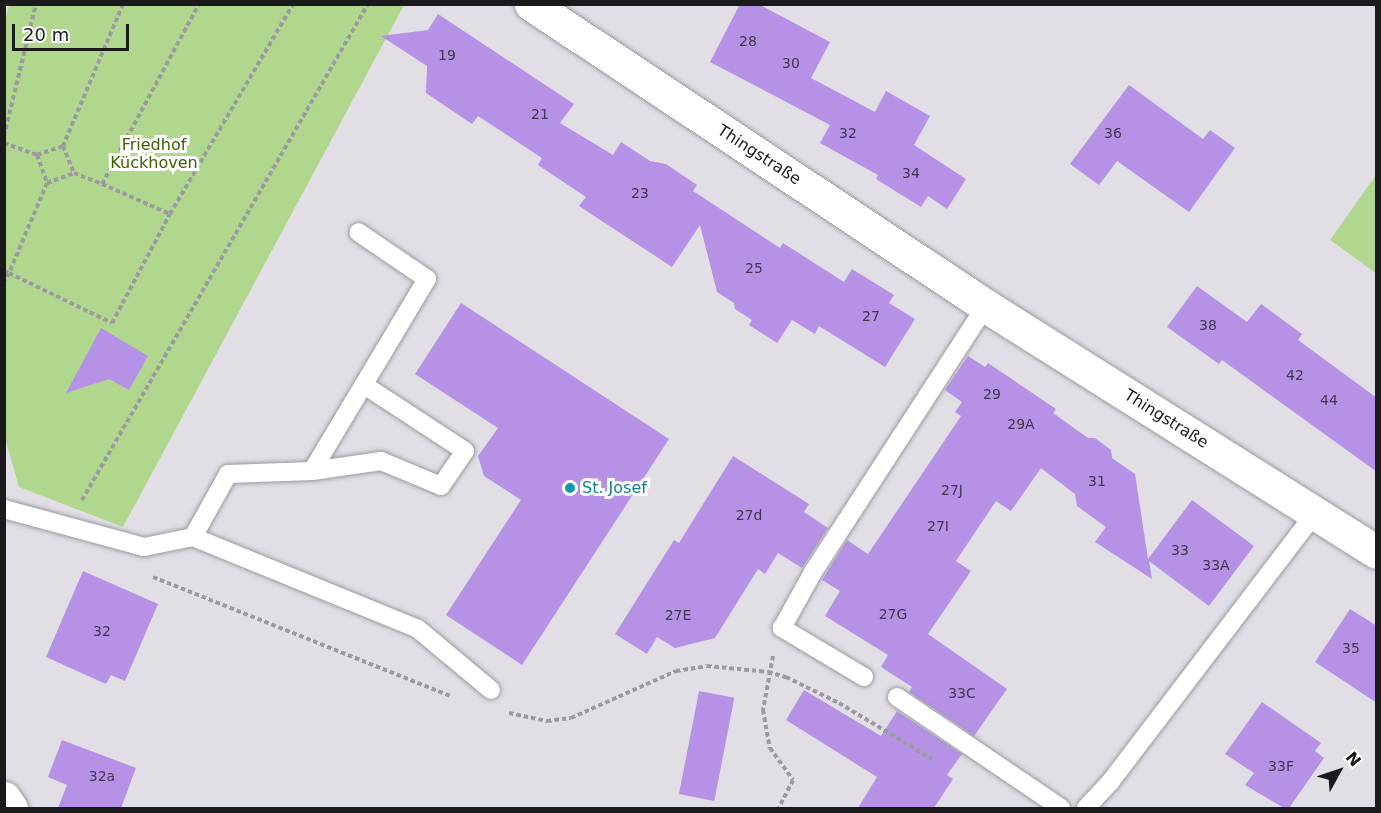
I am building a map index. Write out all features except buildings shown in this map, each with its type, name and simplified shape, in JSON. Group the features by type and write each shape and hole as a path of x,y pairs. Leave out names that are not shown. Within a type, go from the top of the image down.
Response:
{"street":[{"name":"Thingstraße","path":"531,4 986,306 1377,552"},
{"path":"4,798 11,808"}],"lane":[{"path":"312,471 427,279 358,232"},
{"path":"864,677 782,628 813,572 986,306"},
{"path":"193,537 228,474 312,471 381,461 441,486 465,451 364,386"},
{"path":"4,509 144,547 193,537 418,629 491,690"},
{"path":"1086,808 1111,781 1315,513"},
{"path":"897,697 1061,808"}],"path":[{"path":"4,136 36,4"},
{"path":"74,173 63,146 123,4"},
{"path":"102,184 199,4"},
{"path":"7,272 112,323 170,214 293,4"},
{"path":"67,526 368,4"},
{"path":"4,143 37,155 63,146"},
{"path":"4,281 47,183 37,155"},
{"path":"47,183 74,173 170,214"},
{"path":"144,547 146,574 459,700"},
{"path":"779,808 793,780 770,748 763,710 768,672 782,628"},
{"path":"505,712 547,721 571,718 676,671 707,666 768,672 786,677 839,703 942,765"}],"green space":[{"name":"Friedhof Kückhoven","path":"9,5 404,5 123,527 19,487 5,438 4,24"},
{"path":"1376,175 1376,273 1330,240"}],"place":[{"name":"St. Josef","path":"570,488"}]}
